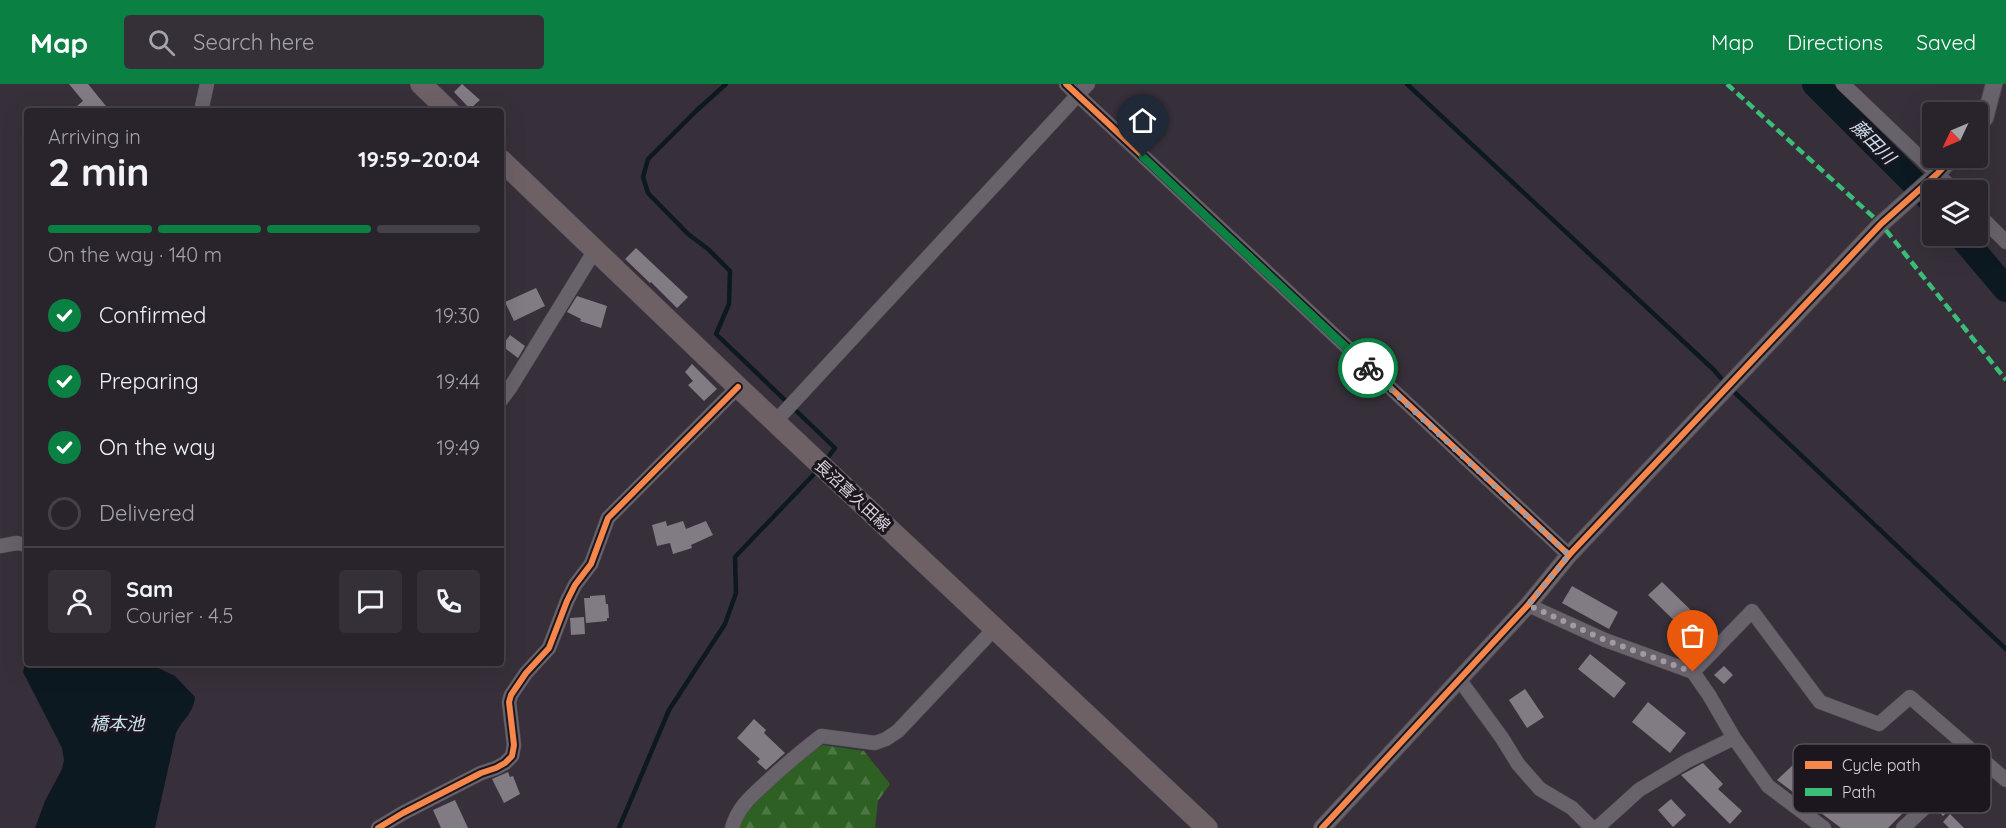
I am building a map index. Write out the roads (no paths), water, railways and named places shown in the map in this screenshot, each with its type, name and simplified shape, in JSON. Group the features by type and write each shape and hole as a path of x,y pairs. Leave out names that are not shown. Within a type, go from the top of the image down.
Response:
{"main road":[{"path":"421,84 446,108"},
{"name":"長沼喜久田線","path":"504,163 738,387 1207,828"}],"street":[{"path":"202,108 207,84"},
{"path":"1066,84 1569,555"},
{"path":"775,422 1088,84"},
{"path":"1843,84 1944,180"},
{"path":"1988,107 1994,84"},
{"path":"1322,828 1528,605 1569,555 1881,224 1943,168"},
{"path":"1988,224 2006,242"},
{"path":"504,395 595,250"},
{"path":"378,828 481,773 496,768 512,756 514,745 509,702 511,694 526,673 549,648 567,601 575,585 591,564 608,518 738,387"},
{"path":"0,546 17,543 24,544"},
{"path":"1528,605 1605,640 1693,672 1734,738 1768,786 1793,805"},
{"path":"1693,672 1752,611 1820,702 1879,724 1910,697 1964,744"},
{"path":"732,828 741,807 752,794 820,736 875,743 898,731 994,629"},
{"path":"1459,679 1518,764 1540,789 1572,808 1592,828"},
{"path":"1597,828 1640,790 1687,761 1734,738"},
{"path":"1991,767 2006,780"},
{"path":"1804,813 1824,828"},
{"path":"1903,828 1919,813"}],"water":[{"name":"橋本池","path":"24,666 154,666 175,676 195,697 190,712 176,733 155,828 35,828 64,760 62,748 23,672"}],"waterway":[{"path":"726,84 648,159 643,177 648,193 688,234 708,249 730,271 729,304 716,334 835,448 825,461"},
{"path":"1407,84 1714,370 1725,383"},
{"name":"藤田川","path":"1815,84 1922,191"},
{"name":"藤田川","path":"1969,246 2006,289"},
{"path":"1731,389 2006,649"},
{"path":"619,828 669,710 725,624 736,593 735,557 818,470"}]}
